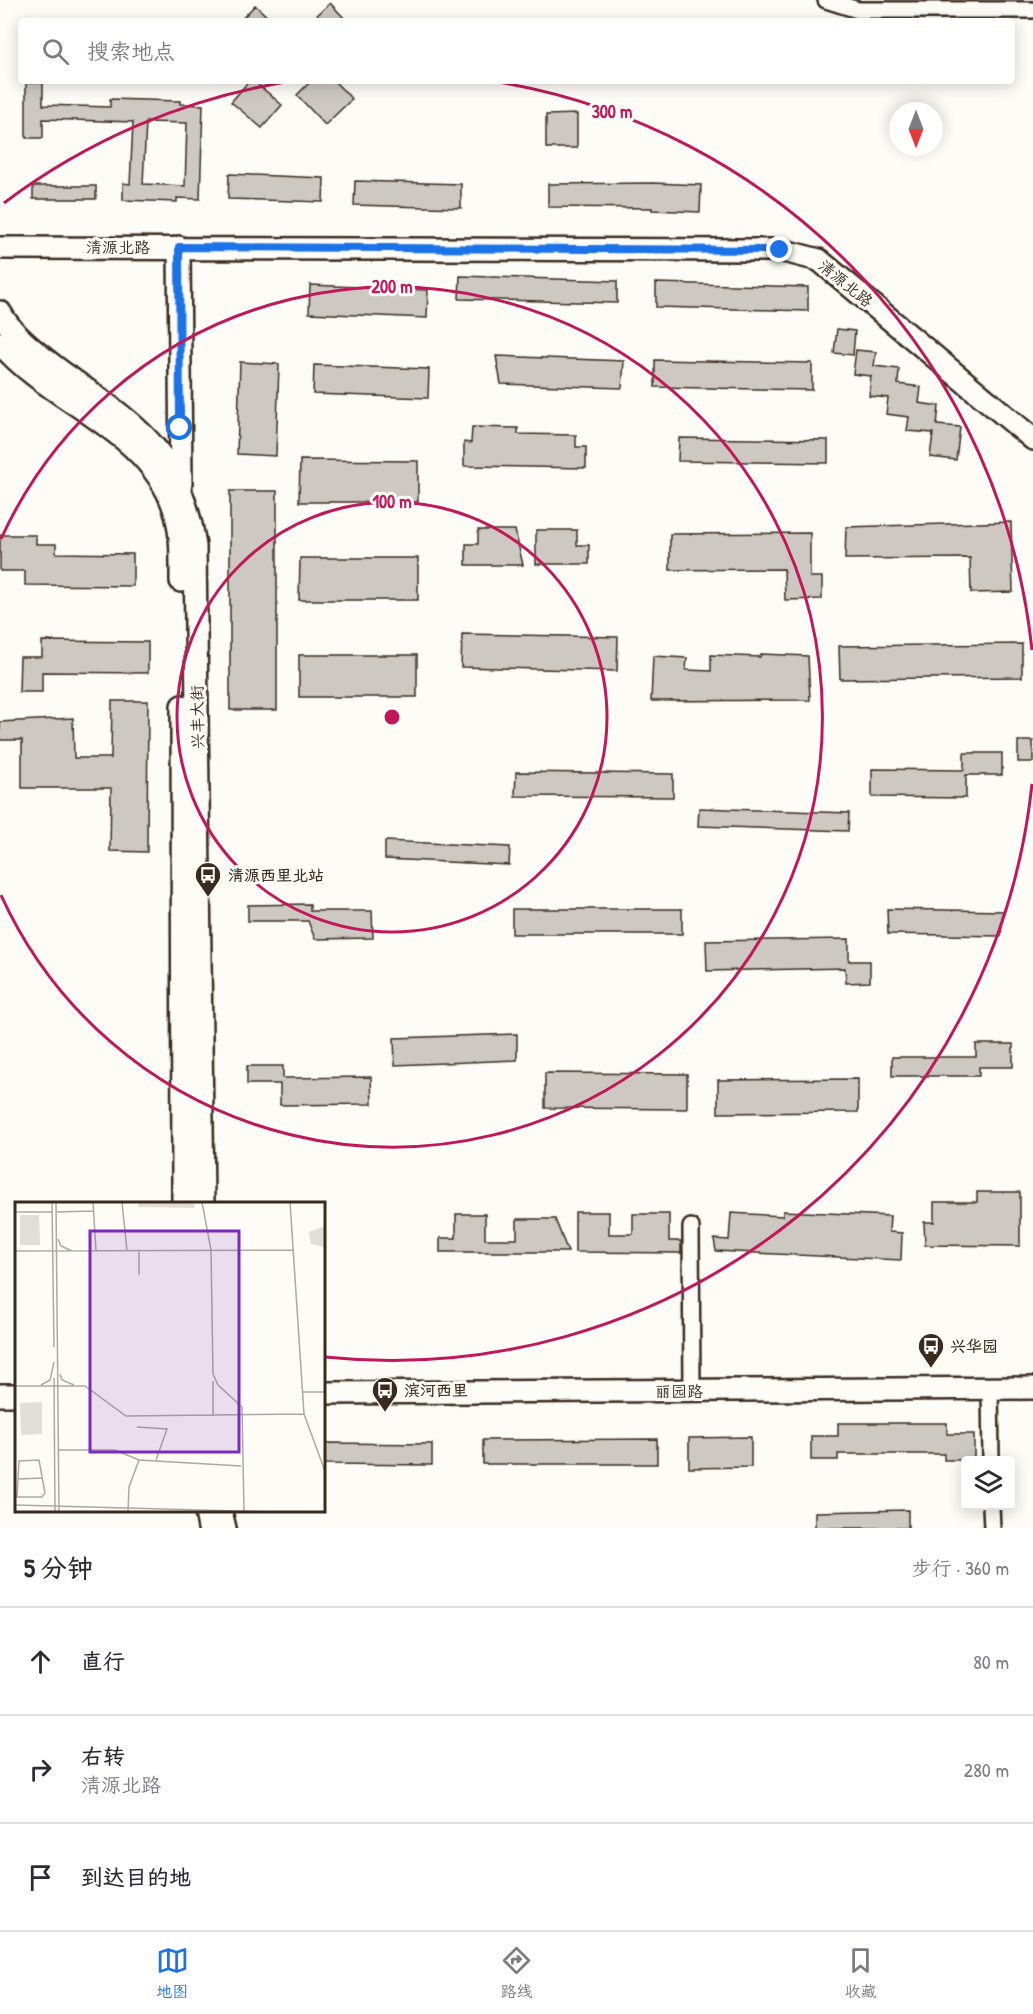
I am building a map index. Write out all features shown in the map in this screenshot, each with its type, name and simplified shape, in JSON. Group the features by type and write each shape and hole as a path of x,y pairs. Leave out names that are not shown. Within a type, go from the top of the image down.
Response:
{"street":[{"path":"826,0 858,10 1033,10"},
{"path":"179,247 181,488"},
{"name":"清源北路","path":"0,248 780,250 819,260 1033,439"},
{"name":"兴丰大街","path":"0,312 31,350 143,434 165,458 181,488 190,514 195,546 203,1202"},
{"name":"兴丰大街","path":"0,343 15,360 114,431 147,461 174,508 180,536 183,1202"},
{"path":"692,1227 692,1391"},
{"path":"990,1388 991,1456"},
{"name":"丽园路","path":"326,1393 1033,1388"},
{"path":"992,1510 992,1528"},
{"path":"206,1513 209,1528"},
{"path":"221,1513 225,1528"}],"building":[{"path":"330,3 344,18 314,18"},
{"path":"255,5 269,18 243,18"},
{"path":"26,84 43,84 43,105 110,107 110,99 180,101 180,104 203,105 200,199 177,198 177,202 123,200 123,183 130,184 133,122 43,119 43,138 26,138","holes":["146,122 187,123 185,186 143,184"]},
{"path":"246,84 258,84 282,105 262,128 231,102"},
{"path":"308,84 337,84 352,99 325,125 297,95"},
{"path":"577,114 577,148 546,148 546,115"},
{"path":"229,174 324,178 323,202 228,199"},
{"path":"355,181 461,184 461,208 354,205"},
{"path":"548,184 701,185 700,212 652,210 652,208 548,207"},
{"path":"33,186 96,186 96,199 33,199"},
{"path":"460,276 617,281 617,303 459,299"},
{"path":"656,283 808,287 808,311 656,307"},
{"path":"310,285 428,290 427,318 309,313"},
{"path":"837,329 855,331 853,355 834,353"},
{"path":"856,350 876,352 874,366 899,369 898,384 921,387 919,403 939,406 937,425 960,427 956,460 930,457 933,433 907,431 909,417 886,414 888,398 869,396 871,376 853,374"},
{"path":"496,356 624,361 622,388 501,384"},
{"path":"655,360 812,363 812,390 655,387"},
{"path":"240,362 279,364 276,456 237,454"},
{"path":"314,365 429,369 428,398 313,394"},
{"path":"472,427 518,428 518,434 576,435 576,447 586,447 586,468 464,466 464,442 471,443"},
{"path":"679,438 828,440 828,463 678,461"},
{"path":"300,460 418,461 418,502 299,502"},
{"path":"230,491 277,491 277,710 230,710"},
{"path":"1011,522 1013,592 971,593 970,558 845,559 846,527"},
{"path":"478,530 515,530 523,565 466,565 466,544 478,544"},
{"path":"536,530 577,530 577,545 589,545 589,564 536,564"},
{"path":"810,533 810,577 822,577 822,599 785,600 784,569 670,570 670,534"},
{"path":"0,535 36,535 36,544 56,544 56,553 133,554 133,586 25,585 25,571 0,571"},
{"path":"300,558 418,558 418,600 299,600"},
{"path":"462,634 618,637 617,671 461,667"},
{"path":"42,641 148,642 148,673 42,672 42,692 19,692 20,657 42,657"},
{"path":"1022,644 1022,677 840,679 839,646"},
{"path":"761,654 808,656 810,700 651,701 653,656 687,658 686,670 711,671 711,655 760,657"},
{"path":"299,655 417,655 417,697 299,697"},
{"path":"112,701 148,701 147,852 110,851 111,788 22,788 22,740 0,740 0,722 73,718 74,758 111,758"},
{"path":"1018,741 1033,741 1033,762 1018,762"},
{"path":"964,753 1002,753 1002,775 966,775 966,798 872,797 872,769 964,770"},
{"path":"516,772 673,774 673,797 515,796"},
{"path":"699,808 849,813 848,831 698,826"},
{"path":"385,841 510,847 509,865 385,859"},
{"path":"310,904 310,911 372,911 373,938 315,939 308,921 248,921 248,905"},
{"path":"512,909 682,909 682,934 512,934"},
{"path":"887,909 1003,911 1001,936 888,934"},
{"path":"849,939 849,961 870,961 870,982 846,983 845,968 707,971 706,941"},
{"path":"517,1034 517,1060 395,1065 394,1038"},
{"path":"976,1044 1013,1044 1013,1067 979,1067 979,1076 892,1076 892,1057 976,1057"},
{"path":"247,1066 283,1066 283,1078 371,1077 372,1104 280,1105 280,1084 247,1084"},
{"path":"545,1073 687,1074 687,1109 545,1108"},
{"path":"858,1079 858,1112 718,1113 718,1080"},
{"path":"977,1192 1020,1192 1020,1246 925,1245 924,1222 934,1222 934,1202 977,1202"},
{"path":"783,1211 890,1216 889,1232 902,1233 901,1260 716,1251 714,1239 729,1240 731,1213 783,1216"},
{"path":"575,1212 609,1212 609,1234 633,1234 633,1214 669,1214 669,1241 681,1241 681,1253 575,1252"},
{"path":"456,1214 485,1214 485,1239 517,1239 517,1219 555,1219 568,1252 440,1252 440,1238 456,1238"},
{"path":"838,1423 947,1423 947,1434 974,1434 974,1456 961,1456 961,1460 944,1460 944,1454 838,1454 838,1460 811,1460 811,1436 838,1436"},
{"path":"751,1437 751,1467 689,1468 689,1438"},
{"path":"657,1439 657,1464 483,1464 483,1440"},
{"path":"326,1443 432,1444 432,1465 326,1464"},
{"path":"908,1510 908,1528 815,1528 815,1512"}],"place":[{"name":"清源西里北站","path":"208,898"},
{"name":"兴华园","path":"931,1369"},
{"name":"滨河西里","path":"385,1413"}],"route":[{"path":"180,428 179,247 780,250"}]}
